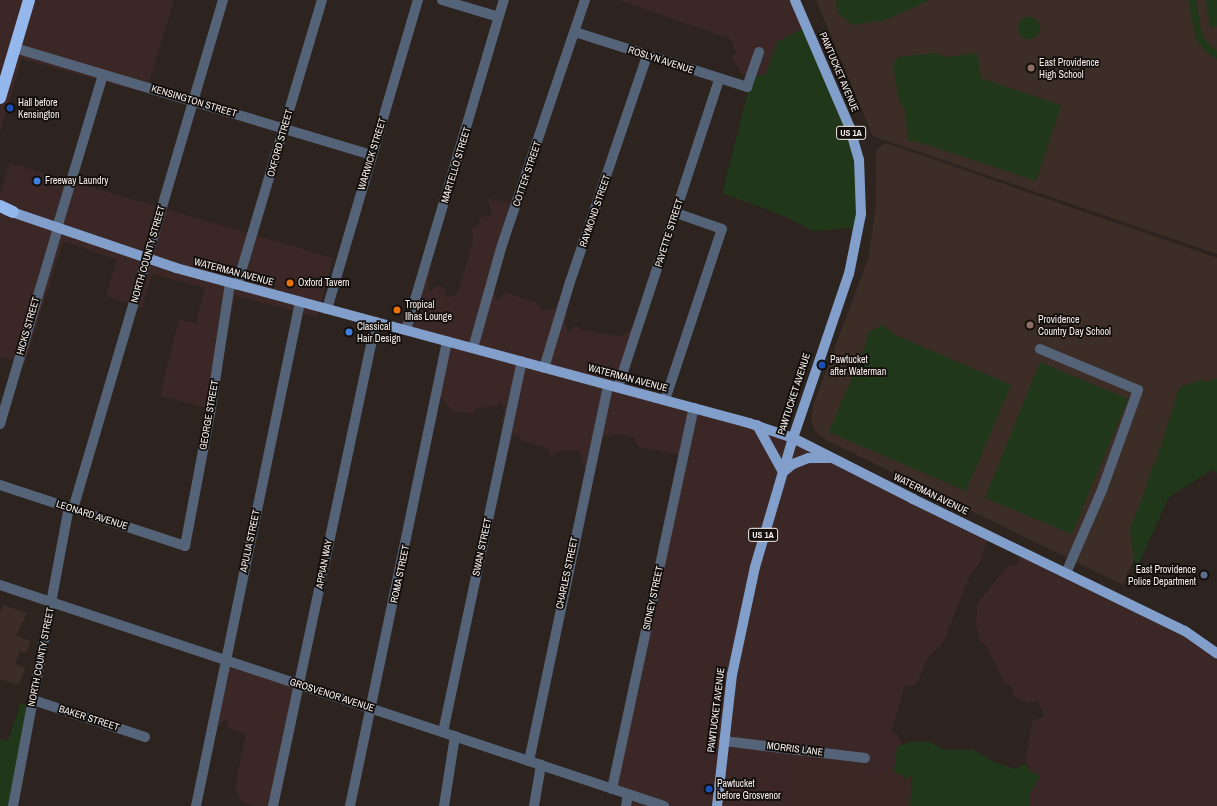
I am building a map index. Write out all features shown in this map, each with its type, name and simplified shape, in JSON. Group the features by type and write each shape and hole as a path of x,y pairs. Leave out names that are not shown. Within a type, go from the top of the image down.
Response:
{"highway":[{"path":"0,98 29,0"},
{"path":"0,207 13,212"}],"main road":[{"name":"PAWTUCKET AVENUE","path":"717,806 738,638 761,541 793,438 849,274 862,198 859,160 850,128 795,0"},
{"name":"WATERMAN AVENUE","path":"13,212 146,259 233,284 757,425 793,438 1066,574 1185,631 1217,653"},
{"path":"757,425 783,472 793,464 809,458 832,458"}],"street":[{"name":"NORTH COUNTY STREET","path":"13,806 71,508 223,0"},
{"name":"OXFORD STREET","path":"233,284 284,128 322,0"},
{"name":"WARWICK STREET","path":"327,309 418,0"},
{"path":"442,0 499,17"},
{"name":"MARTELLO STREET","path":"406,330 504,0"},
{"name":"COTTER STREET","path":"473,348 502,245 585,0"},
{"name":"ROSLYN AVENUE","path":"575,32 747,87 759,52"},
{"name":"KENSINGTON STREET","path":"15,48 372,155"},
{"name":"RAYMOND STREET","path":"544,368 570,282 648,56"},
{"name":"HICKS STREET","path":"0,424 103,74"},
{"name":"PAYETTE STREET","path":"613,386 676,213 719,79"},
{"path":"666,400 722,229 676,213"},
{"name":"GEORGE STREET","path":"184,546 210,414 233,284"},
{"name":"APULIA STREET","path":"196,806 300,302"},
{"name":"APPIAN WAY","path":"273,806 376,322"},
{"name":"ROMA STREET","path":"350,806 447,341"},
{"path":"1040,349 1138,390 1102,490 1066,574"},
{"name":"SWAN STREET","path":"443,732 522,361"},
{"name":"CHARLES STREET","path":"529,761 613,386"},
{"name":"SIDNEY STREET","path":"612,789 694,408"},
{"name":"LEONARD AVENUE","path":"0,484 184,546"},
{"name":"GROSVENOR AVENUE","path":"0,585 664,806"},
{"name":"BAKER STREET","path":"33,700 145,737"},
{"path":"444,806 454,736"},
{"name":"MORRIS LANE","path":"724,741 865,758"},
{"path":"534,806 540,765"},
{"path":"626,806 628,794"}],"shaded area":[{"path":"0,0 174,0 146,93 22,59 0,132"},
{"path":"618,0 800,0 810,25 778,42 766,74 749,77 743,75 732,58 736,54 731,39"},
{"name":"East Providence High School","path":"816,0 1217,0 1217,254 873,136"},
{"name":"Providence Country Day School","path":"886,143 1217,258 1217,392 1203,402 1123,585 826,440 815,431 811,421 813,406 868,259 876,207 876,150"},
{"path":"9,163 333,258 317,317 235,296 211,409 160,396 179,319 196,324 205,288 152,274 142,308 106,296 117,260 63,241 25,364 0,357 0,194"},
{"path":"487,198 506,202 513,212 492,277 499,276 494,291 496,299 498,301 505,292 537,303 543,311 554,309 558,303 562,306 562,310 567,311 565,323 568,333 576,326 582,330 621,336 628,333 630,328 635,331 618,384 790,431 988,538 980,563 969,577 943,643 928,657 917,683 913,686 905,686 891,732 897,734 901,742 903,777 892,777 872,772 868,765 793,762 791,806 625,806 626,796 614,792 682,455 639,447 634,438 620,434 602,437 589,465 584,467 579,451 560,450 552,457 548,449 520,440 519,433 513,436 508,452 508,422 502,422 504,411 501,402 497,406 477,408 473,413 454,412 436,393 445,343 406,332 424,271 431,270 428,282 430,292 437,286 444,287 447,298 457,294 473,242 472,228 477,226 481,217 493,215"},
{"path":"1021,552 1217,652 1217,806 1030,806 1030,793 1035,783 1025,759 1033,720 1043,717 1043,712 1037,701 1027,703 1014,696 1011,685 1005,684 987,648 979,638 976,625 977,604 1007,567 1017,564"},
{"path":"3,605 27,613 16,636 31,641 26,653 20,651 15,664 25,668 19,685 0,679 0,613"},
{"path":"224,664 297,687 272,805 253,806 240,800 235,786 246,735 228,727 227,719 220,724 214,738"},
{"path":"791,750 865,758 872,772 892,777 903,777 905,780 909,776 912,777 910,806 791,806"}],"green space":[{"path":"836,0 930,0 885,20 852,25 837,12"},
{"path":"1188,0 1196,0 1201,30 1206,41 1217,51 1217,60 1207,53 1196,40"},
{"path":"1206,0 1217,0 1217,26 1210,27"},
{"path":"1029,17 1033,18 1039,24 1039,32 1033,38 1029,39 1025,38 1019,32 1018,28 1019,24 1025,18"},
{"path":"810,25 858,150 860,227 813,231 784,216 722,193 752,77 766,74 777,42"},
{"path":"935,53 947,57 977,53 981,78 1061,105 1036,181 918,142 908,141 905,110 899,100 893,64 899,57"},
{"path":"883,325 895,335 1011,385 966,491 829,432 865,347 868,332"},
{"path":"1040,362 1128,399 1072,534 985,498"},
{"path":"1217,378 1217,473 1212,470 1169,497 1135,572 1130,528 1146,489 1151,469 1155,464 1179,390 1182,386 1202,380 1209,382"},
{"path":"21,703 32,705 13,806 0,806 0,739 8,741"},
{"path":"910,742 929,742 944,750 973,750 994,762 1015,769 1025,764 1032,773 1041,775 1030,793 1030,806 910,806 912,777 909,776 904,780 902,774 895,773 894,770 897,747"}],"place":[{"name":"East Providence High School","path":"1031,68"},
{"name":"Hall before Kensington","path":"10,108"},
{"name":"Freeway Laundry","path":"37,181"},
{"name":"Oxford Tavern","path":"290,283"},
{"name":"Tropical Ilhas Lounge","path":"397,310"},
{"name":"Providence Country Day School","path":"1030,325"},
{"name":"Classical Hair Design","path":"349,332"},
{"name":"Pawtucket after Waterman","path":"822,365"},
{"name":"East Providence Police Department","path":"1204,575"},
{"name":"Pawtucket before Grosvenor","path":"709,789"}]}
